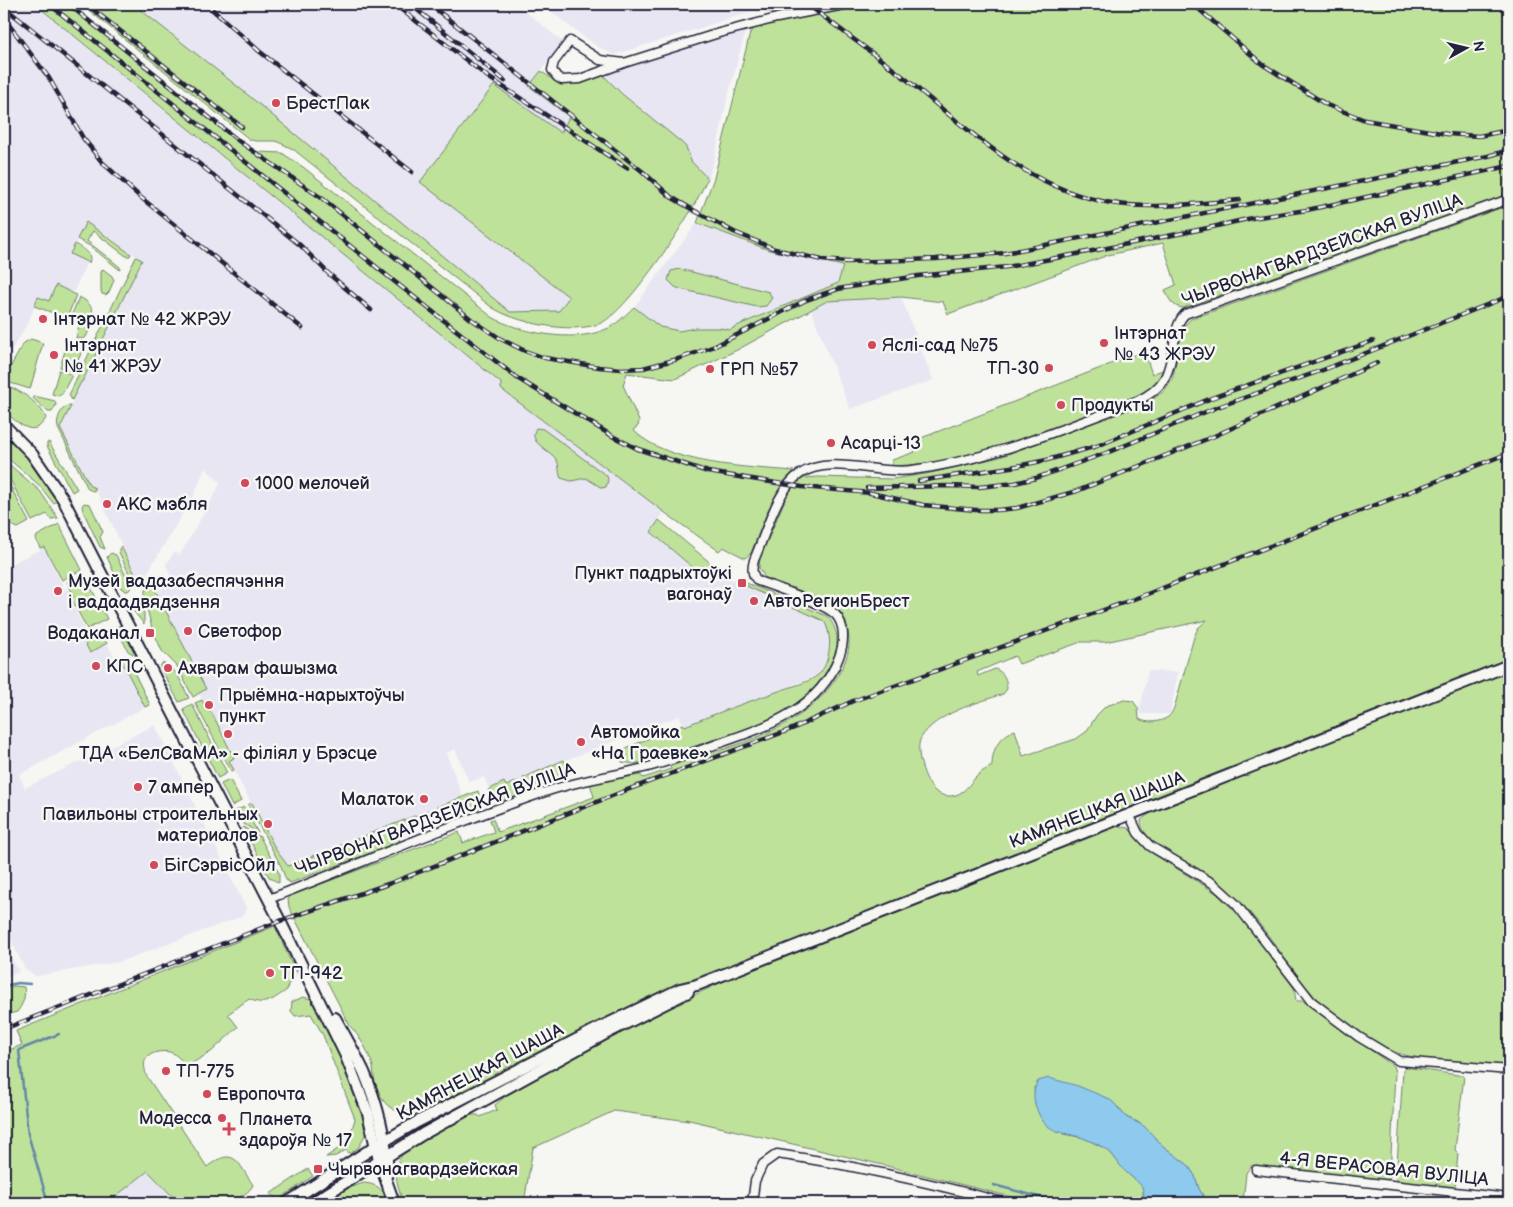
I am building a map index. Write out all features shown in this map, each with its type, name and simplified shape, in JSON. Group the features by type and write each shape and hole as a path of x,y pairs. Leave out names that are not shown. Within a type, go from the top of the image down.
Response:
{"main road":[{"path":"4,417 36,449 62,486 271,898"},
{"path":"4,425 32,454 63,499 364,1073 376,1110 380,1144 394,1203"},
{"name":"КАМЯНЕЦКАЯ ШАША","path":"287,1203 417,1122 601,1027 680,989 697,985 1509,665"},
{"name":"КАМЯНЕЦКАЯ ШАША","path":"312,1203 383,1158 603,1035 682,996 697,985"}],"street":[{"path":"624,63 608,62 594,58 570,41 554,62 552,70 562,80 574,80 726,31 777,18 849,4"},
{"name":"ЧЫРВОНАГВАРДЗЕЙСКАЯ ВУЛІЦА","path":"271,898 549,790 656,765 755,731 782,719 803,706 824,685 837,663 843,645 840,621 830,610 758,580 753,575 752,570 754,560 780,498 792,480 802,472 821,466 836,466 903,472 984,456 1008,449 1137,401 1157,390 1166,379 1178,324 1185,314 1509,199"},
{"path":"1129,814 1138,833 1150,846 1214,884 1236,904 1311,1001 1358,1037 1399,1061 1509,1070"},
{"path":"752,1203 755,1181 763,1164 777,1154 812,1159 922,1182 1006,1203"},
{"name":"4-Я ВЕРАСОВАЯ ВУЛІЦА","path":"1256,1170 1509,1198"}],"shaded area":[{"path":"4,4 34,4 501,383 501,389 664,512 651,532 698,572 703,566 824,621 829,629 828,658 817,676 685,726 679,716 545,768 524,778 525,781 519,783 517,781 506,786 504,782 489,789 484,777 469,782 455,749 446,753 463,797 288,866 276,850 229,761 234,757 212,713 207,710 199,693 195,695 145,596 145,590 171,577 166,565 174,552 180,555 221,483 205,468 194,495 146,575 139,582 95,488 90,486 60,428 142,260 86,222 70,254 87,262 73,293 56,286 49,302 38,297 29,321 4,363"},
{"path":"133,4 516,4 563,42 529,86 569,118 561,133 494,86 420,182 569,297 559,311 510,312 237,86"},
{"path":"542,4 759,4 763,8 614,55 598,47"},
{"path":"747,26 728,96 708,179 599,71"},
{"path":"697,223 769,250 843,266 838,283 741,323 730,331 695,328 679,331 660,327 634,307"},
{"name":"Яслі-сад №75","path":"901,297 933,380 850,409 811,310 827,301"},
{"path":"44,548 65,590 69,589 72,596 69,598 84,628 78,631 90,653 107,643 116,661 121,660 145,707 19,775 25,788 155,725 246,908 243,916 119,962 36,976 25,969 4,926 4,567"},
{"path":"1148,671 1178,672 1170,714 1139,714"},
{"path":"4,944 19,972 5,977 4,976"},
{"path":"148,1171 179,1203 107,1203"}],"green space":[{"path":"35,4 68,4 240,142 259,152 282,153 303,167 492,317 517,328 562,336 591,334 604,330 616,323 634,307 660,327 679,331 695,328 730,330 838,283 843,266 769,250 697,223 714,178 750,33 753,29 764,25 876,4 1509,4 1509,195 1183,308 1174,304 1165,290 1176,285 1163,243 1108,255 948,314 943,302 901,297 827,301 737,350 675,379 627,373 623,385 639,421 638,426 633,430 648,442 666,451 709,462 794,471 774,498 751,553 745,558 723,547 719,551 664,512 501,389 501,383"},
{"path":"81,4 133,4 237,86 510,312 559,311 569,297 420,182 494,85 561,133 569,117 529,86 541,71 555,81 573,84 596,78 599,71 622,94 681,142 686,147 691,161 708,179 688,215 659,259 643,281 613,315 601,323 575,328 528,322 514,318 490,306 293,149 276,141 255,141 249,139"},
{"path":"759,4 823,4 769,12"},
{"path":"1509,205 1509,658 686,982 428,1108 418,1111 401,1112 388,1106 378,1092 372,1063 365,1048 350,1026 289,907 288,899 292,895 459,832 463,843 494,832 490,820 493,819 498,832 594,797 590,783 641,775 643,778 671,769 670,766 761,736 802,713 820,698 835,680 846,659 849,640 845,622 838,610 823,600 765,578 759,568 760,558 787,495 795,485 804,478 818,477 892,479 926,474 1000,457 1153,399 1165,390 1173,377 1182,331 1191,319","holes":["1207,620 1198,628 1175,705 1170,715 1165,719 1154,722 1142,721 1139,719 1138,708 1133,701 1124,700 1106,706 1097,715 1086,732 1076,739 1023,756 1015,730 1005,736 998,744 993,754 992,766 980,773 960,793 948,796 940,794 931,787 924,774 920,757 919,743 921,738 928,729 947,715 1003,694 1007,689 1004,677 998,670 995,669 978,676 977,672 1015,656 1019,664 1081,642 1105,642"]},
{"path":"86,222 131,254 126,256 93,231 87,241 120,267 120,270 90,246 77,239"},
{"path":"75,244 88,253 90,256 89,263 70,254"},
{"path":"136,257 142,260 72,400 69,395"},
{"path":"103,269 114,280 106,295 102,294 101,290 101,272"},
{"path":"680,269 769,292 772,298 766,306 757,307 680,289 668,280 671,271"},
{"path":"56,285 76,295 67,318 34,306 38,297 49,301"},
{"path":"79,297 90,305 93,314 89,331 86,337 82,339 76,338 80,322 70,319"},
{"path":"31,339 43,343 30,389 4,381 4,378 24,343"},
{"path":"68,341 80,344 82,347 73,372 60,367"},
{"path":"1144,351 1152,374 1165,369 1154,386 1138,396 1048,431 987,450 955,458 892,466 892,460 915,452 911,442"},
{"path":"59,370 72,375 62,394 58,396 52,394"},
{"path":"4,385 23,394 34,402 46,418 41,425 30,429 20,424 4,411"},
{"path":"34,396 55,401 56,405 52,412 48,412 33,398"},
{"path":"67,406 71,406 60,428 90,486 95,488 93,491 88,489 58,428 59,416"},
{"path":"536,428 543,429 607,476 606,487 602,488 586,478 571,481 561,478 556,459 534,438"},
{"path":"4,431 24,450 59,500 53,503 39,485 4,455"},
{"path":"49,442 77,489 72,492 47,446"},
{"path":"4,460 40,491 58,518 51,519 47,514 32,521 4,468"},
{"path":"4,474 29,522 18,528 4,522"},
{"path":"84,503 90,504 103,532 100,537 105,549 100,547 83,511 82,506"},
{"path":"659,520 707,560 710,563 710,569 703,566 698,572 651,532"},
{"path":"59,524 82,570 62,580 44,547 40,548 36,539 37,536"},
{"path":"121,546 138,583 133,582 119,552"},
{"path":"111,553 116,555 130,585 131,588 128,591 121,588 107,557"},
{"path":"84,574 107,619 87,629 71,598 74,596 67,582"},
{"path":"739,580 827,616 836,631 837,648 823,678 793,706 755,725 659,759 639,763 622,762 619,759 620,753 626,748 683,724 685,726 805,682 814,678 822,670 826,663 829,649 829,634 824,621 735,581"},
{"path":"153,586 206,689 193,697 177,666 162,651 152,628 146,605 149,602 145,596 145,590"},
{"path":"136,596 144,613 144,624 131,608 131,601"},
{"path":"120,625 125,627 138,657 128,651 117,629"},
{"path":"102,633 107,643 90,653 85,643"},
{"path":"127,658 150,705 145,707 121,660"},
{"path":"162,663 172,668 189,698 179,702 160,667"},
{"path":"1509,670 1509,1066 1444,1061 1410,1056 1383,1047 1356,1031 1330,1012 1316,998 1253,916 1230,892 1203,872 1164,849 1147,835 1142,828 1141,820 1149,814"},
{"path":"202,700 207,710 212,713 234,758 229,761 234,770 231,771 195,703"},
{"path":"192,704 227,773 218,778 183,709"},
{"path":"564,760 568,769 562,779 554,784 500,801 495,801 488,790 504,782 506,786 518,781 519,783 524,781 523,778"},
{"path":"230,780 241,801 232,806 221,784"},
{"path":"478,791 482,805 477,811 452,822 448,812 396,833 400,842 290,883 286,880 281,866 248,805 252,803 276,850 288,866"},
{"path":"244,807 258,833 241,822 235,811"},
{"path":"1117,826 1128,828 1152,853 1216,893 1239,915 1294,988 1296,1001 1303,1001 1393,1066 1395,1072 1390,1177 1387,1181 1252,1165 1246,1173 1243,1203 1208,1203 1188,1165 1163,1146 1138,1122 1126,1117 1118,1107 1034,1087 1035,1104 1064,1134 1084,1138 1108,1150 1129,1175 1140,1183 1143,1189 1143,1203 1036,1203 685,1119 689,1121 614,1111 533,1148 524,1203 403,1203 396,1169 402,1155 417,1141 420,1142 470,1115 478,1115 480,1117 497,1110 495,1105 508,1094 632,1026 760,965"},
{"path":"243,827 260,837 279,873 279,883 269,877"},
{"path":"275,926 295,971 293,981 288,984 287,990 265,1002 249,999 228,1014 238,1027 211,1052 189,1065 173,1053 158,1052 148,1056 144,1066 146,1075 207,1167 224,1157 230,1157 235,1160 253,1185 247,1192 240,1197 220,1202 179,1203 148,1171 107,1203 4,1203 4,1052 22,1045 16,1031"},
{"path":"14,986 24,987 24,1000 17,1012 4,1015 4,989"},
{"path":"303,997 311,999 316,1004 347,1066 363,1117 365,1135 359,1147 350,1154 346,1150 336,1156 326,1157 348,1142 355,1119 323,1035 311,1014 295,1016 291,1011 292,1002"},
{"path":"1405,1067 1464,1076 1455,1150 1458,1153 1455,1188 1396,1180 1403,1070"},
{"path":"308,1169 313,1176 281,1198 277,1199 270,1194"},
{"path":"364,1183 380,1189 388,1203 327,1203 348,1188"}],"water":[{"path":"1049,1078 1078,1086 1107,1098 1126,1117 1144,1126 1163,1146 1188,1165 1208,1203 1143,1203 1144,1192 1142,1188 1123,1169 1109,1151 1086,1139 1054,1130 1042,1120 1035,1104 1034,1090 1038,1081"}],"waterway":[{"path":"4,986 18,983 30,984"},
{"path":"48,1203 28,1134 19,1050 59,1034"},
{"path":"994,1185 1062,1203"}],"railway":[{"path":"49,4 517,378 614,437 638,449 708,472 802,487 871,493 923,505 976,510 1017,508 1077,491 1212,437 1377,363"},
{"path":"68,4 240,142 323,199 471,319 501,339 525,351 545,358 599,367 643,368 678,359 715,346 806,300 838,289 918,276 1007,267 1252,218 1307,210 1509,166"},
{"path":"86,4 242,127"},
{"path":"206,4 259,51 412,172"},
{"path":"394,4 488,77 627,168"},
{"path":"410,4 505,81"},
{"path":"429,4 642,171 671,197 734,232 775,249 822,260 847,262 936,259 1005,253 1488,156 1509,150"},
{"path":"807,4 901,75 992,149 1042,180 1069,191 1114,204 1168,206 1240,200"},
{"path":"1193,4 1262,64 1327,105 1365,120 1447,134 1479,136 1509,130"},
{"path":"4,7 300,245 329,274 371,310"},
{"path":"4,18 49,78 83,138 102,162 139,196 302,328"},
{"path":"867,488 979,487 1015,483 1036,478 1109,452 1215,408 1323,370 1509,296"},
{"path":"919,481 1017,466 1097,446 1214,397 1373,341"},
{"path":"4,1029 280,921 391,883 627,790 792,729 853,701 1142,596 1509,453"}],"place":[{"name":"БрестПак","path":"276,103"},
{"name":"Інтэрнат № 42 ЖРЭУ","path":"43,319"},
{"name":"Інтэрнат № 43 ЖРЭУ","path":"1104,343"},
{"name":"Яслі-сад №75","path":"872,345"},
{"name":"Інтэрнат № 41 ЖРЭУ","path":"54,355"},
{"name":"ТП-30","path":"1049,368"},
{"name":"ГРП №57","path":"710,369"},
{"name":"Продукты","path":"1061,405"},
{"name":"Асарці-13","path":"831,443"},
{"name":"1000 мелочей","path":"245,483"},
{"name":"АКС мэбля","path":"107,504"},
{"name":"Пункт падрыхтоўкі вагонаў","path":"742,583"},
{"name":"Музей вадазабеспячэння і вадаадвядзення","path":"58,591"},
{"name":"АвтоРегионБрест","path":"754,601"},
{"name":"Светофор","path":"188,631"},
{"name":"Водаканал","path":"150,633"},
{"name":"КПС","path":"96,666"},
{"name":"Ахвярам фашызма","path":"168,668"},
{"name":"Прыёмна-нарыхтоўчы пункт","path":"209,705"},
{"name":"ТДА «БелСваМА» - філіял у Брэсце","path":"228,734"},
{"name":"Автомойка «На Граевке»","path":"581,742"},
{"name":"7 ампер","path":"138,787"},
{"name":"Малаток","path":"424,799"},
{"name":"Павильоны строительных материалов","path":"268,824"},
{"name":"БігСэрвісОйл","path":"154,865"},
{"name":"ТП-942","path":"270,973"},
{"name":"ТП-775","path":"166,1071"},
{"name":"Европочта","path":"207,1094"},
{"name":"Модесса","path":"222,1118"},
{"name":"Планета здароўя № 17","path":"229,1129"},
{"name":"Чырвонагвардзейская","path":"318,1169"}]}
